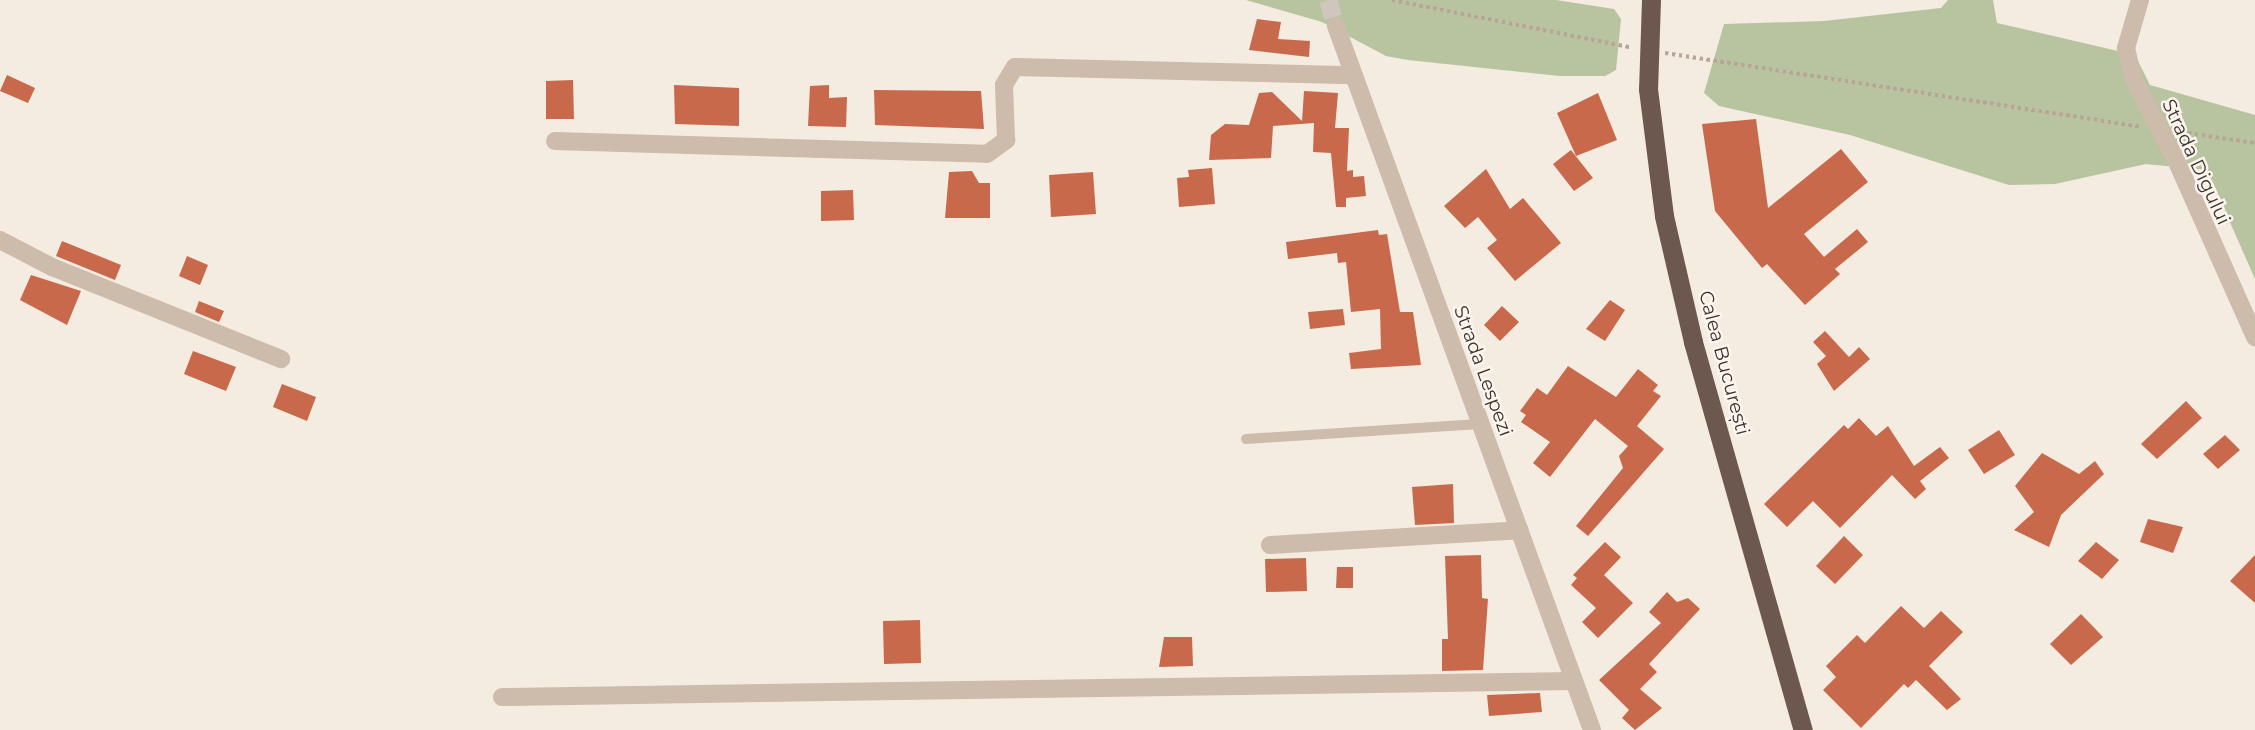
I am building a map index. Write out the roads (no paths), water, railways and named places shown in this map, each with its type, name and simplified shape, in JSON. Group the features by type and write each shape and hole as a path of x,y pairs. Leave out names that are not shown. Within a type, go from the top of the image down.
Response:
{"highway":[{"name":"Calea București","path":"1651,0 1648,89 1664,216 1693,342 1803,730"}],"street":[{"name":"Strada Digului","path":"2140,0 2126,48 2133,78 2177,162 2255,337"},
{"name":"Strada Lespezi","path":"1336,26 1591,730"},
{"path":"555,141 987,154 1006,140 1004,85 1015,67 1352,75"},
{"path":"0,240 52,267 281,359"},
{"path":"1270,545 1520,530"},
{"path":"502,697 1573,681"}],"lane":[{"path":"1246,439 1480,424"}],"tunnel":[{"path":"1328,0 1336,26"}]}
